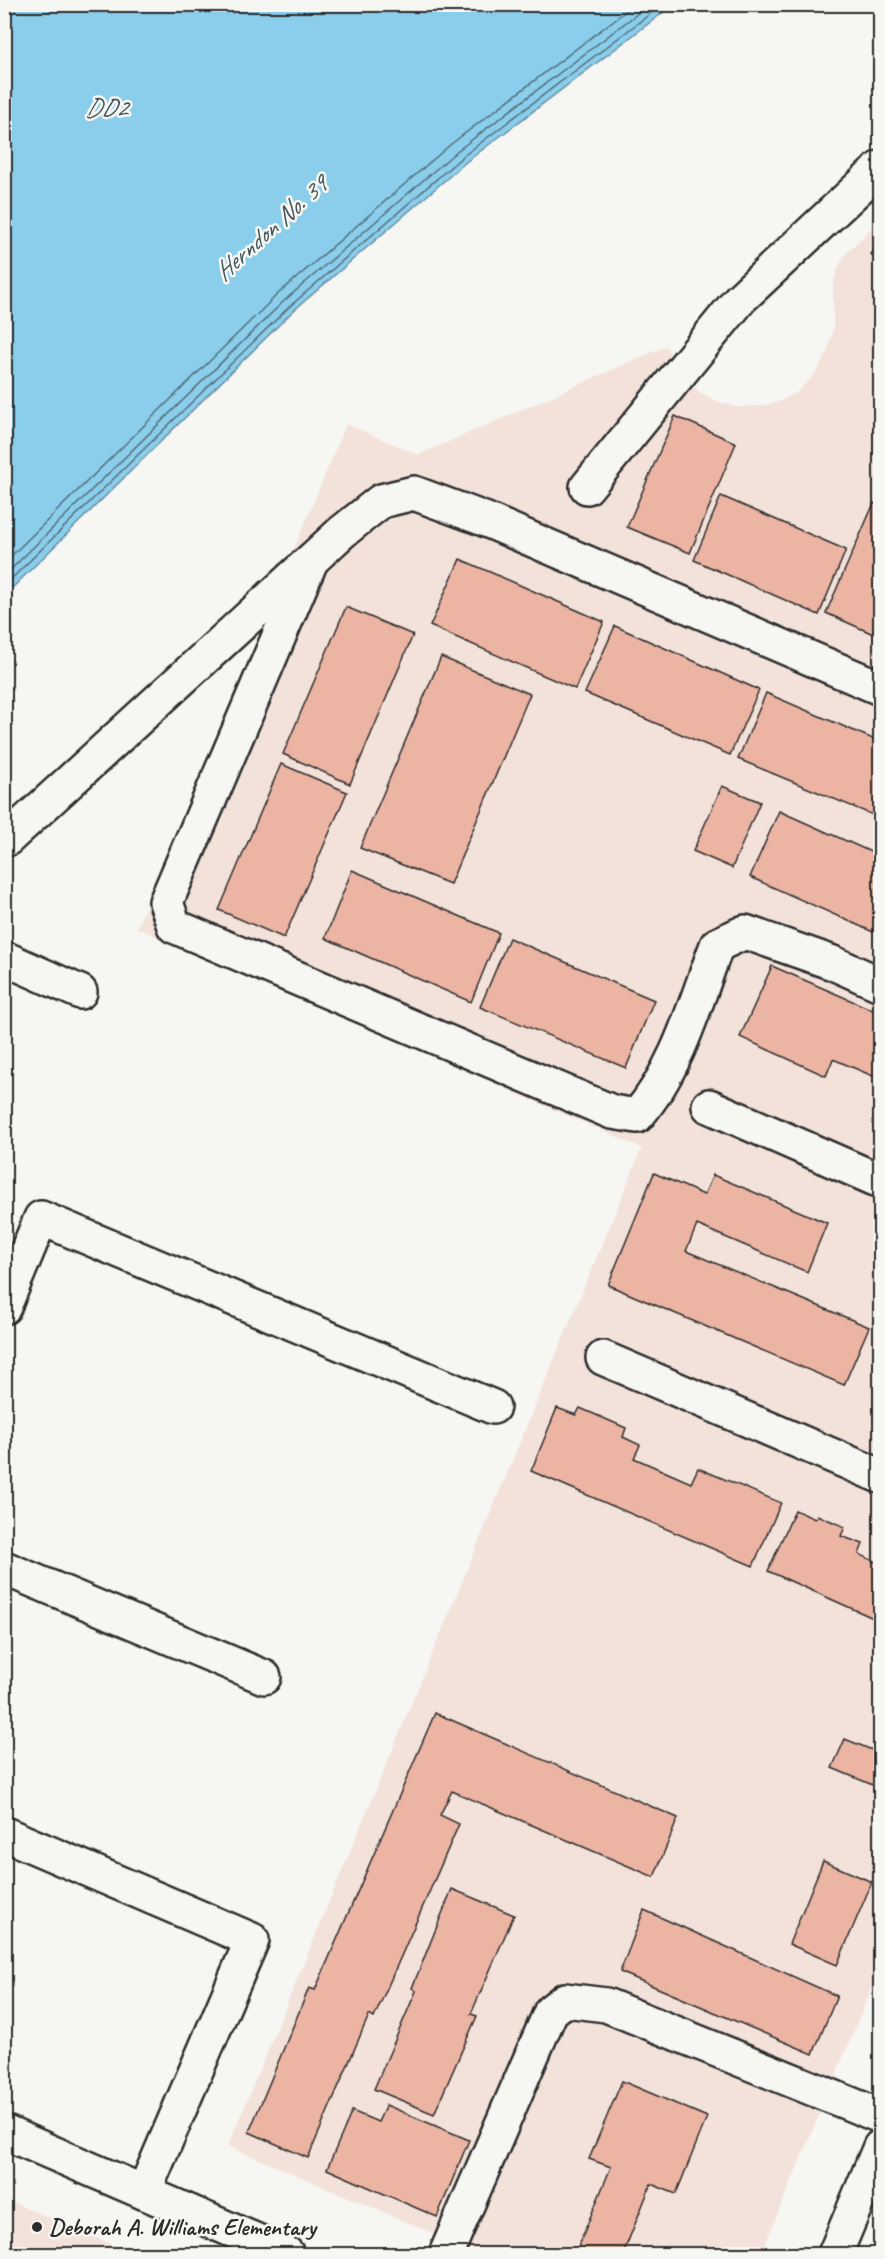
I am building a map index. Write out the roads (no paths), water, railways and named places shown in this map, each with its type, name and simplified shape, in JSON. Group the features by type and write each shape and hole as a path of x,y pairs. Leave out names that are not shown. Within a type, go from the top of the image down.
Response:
{"street":[{"path":"587,487 740,299 880,168"},
{"path":"7,838 311,561 381,501 414,493 484,519 880,688"},
{"path":"311,561 166,902 174,926 612,1112 637,1116 654,1096 678,1049 717,945 745,932 833,963 880,984"},
{"path":"4,958 80,992"},
{"path":"709,1106 880,1181"},
{"path":"4,1307 41,1218 493,1407"},
{"path":"603,1358 880,1476"},
{"path":"4,1568 264,1677"},
{"path":"5,1837 252,1940 144,2192"},
{"path":"446,2254 551,2011 565,2000 606,2005 880,2116"},
{"path":"4,2132 287,2254"},
{"path":"835,2254 880,2147"}],"water":[{"path":"5,4 673,5 466,162 293,311 5,595"}],"place":[{"name":"Deborah A. Williams Elementary","path":"37,2227"}],"water label":[{"name":"DD2","path":"106,107"},
{"name":"Herndon No. 39","path":"270,228"}]}
